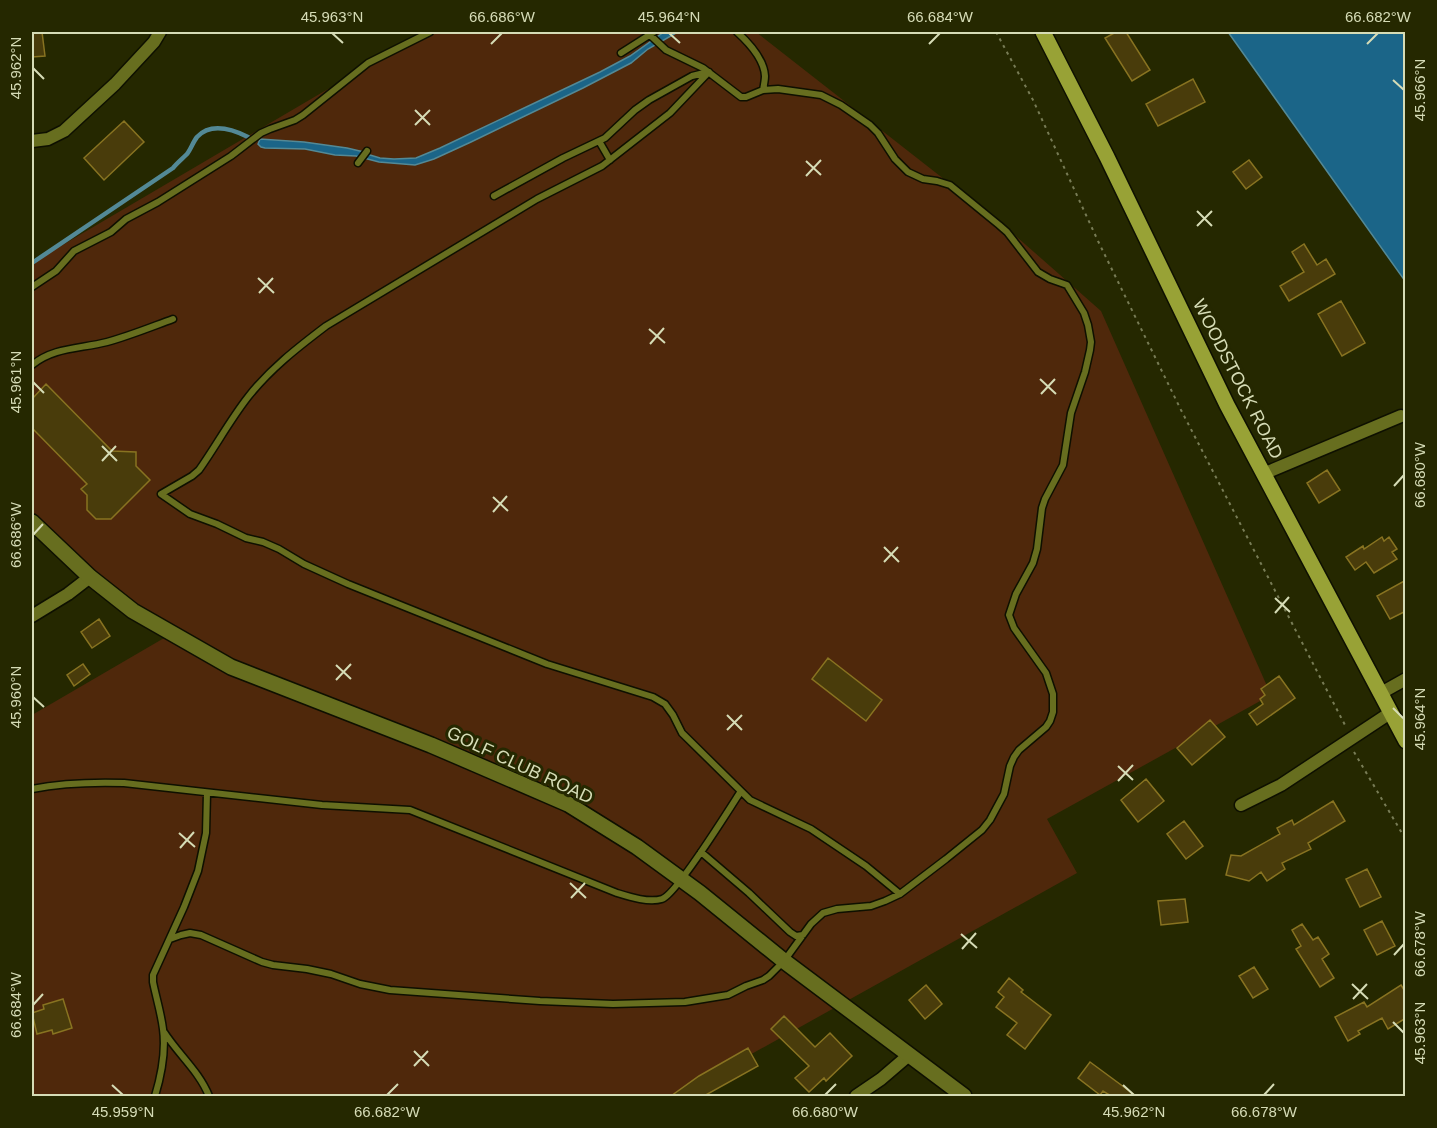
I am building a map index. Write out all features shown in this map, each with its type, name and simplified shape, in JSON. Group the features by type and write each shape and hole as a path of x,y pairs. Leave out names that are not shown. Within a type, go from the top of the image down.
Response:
{"main road":[{"name":"WOODSTOCK ROAD","path":"1043,32 1112,167 1227,405 1406,741"}],"street":[{"path":"32,141 48,139 64,131 115,84 154,42 160,32"},
{"path":"1263,474 1401,416"},
{"name":"GOLF CLUB ROAD","path":"32,522 90,577 133,611 231,667 431,745 568,804 637,847 681,879 784,961 964,1096"},
{"path":"32,616 68,594 90,577"},
{"path":"1381,693 1406,679"},
{"path":"1241,805 1281,785 1390,713"},
{"path":"856,1096 881,1079 909,1055"}],"lane":[{"path":"32,287 56,271 74,251 111,232 126,219 158,202 231,156 261,134 303,115 368,63 430,32"},
{"path":"737,32 744,38 764,69 763,90"},
{"path":"170,939 181,934 201,934 262,962 331,974 360,984 390,990 613,1004 686,1002 728,995 769,976 823,913 837,909 871,906 900,894 982,830 1004,794 1014,757 1050,721 1053,712 1053,694 1050,683 1046,673 1014,628 1009,615 1016,594 1033,563 1042,508 1063,465 1071,413 1088,360 1091,342 1088,325 1084,313 1067,285 1038,272 1007,232 950,185 923,179 908,172 895,159 870,125 841,105 821,95 778,89 763,90 741,97 709,72 662,47 652,34 621,53"},
{"path":"494,196 611,134 635,110 649,100 692,76 709,72"},
{"path":"709,72 670,113 610,160 590,173 527,205 318,332 265,377 237,413 199,470 161,494 190,514 246,538 279,549 304,564 348,584 547,664 653,697 665,704 682,733 750,800 811,829 840,847 900,894"},
{"path":"599,141 610,160"},
{"path":"358,164 367,151"},
{"path":"32,365 59,350 108,342 173,319"},
{"path":"32,789 101,782 124,783 322,805 410,810 629,897 647,899 660,899 669,895 701,852 741,791"},
{"path":"155,1096 162,1059 164,1031 153,975 198,871 206,833 207,793"},
{"path":"701,852 749,892 790,932 796,936 803,935"},
{"path":"164,1031 201,1079 209,1096"}],"path":[{"path":"996,32 1033,100 1098,241 1181,410 1346,725 1348,741 1406,840"}],"shaded area":[{"path":"425,32 756,32 1009,230 1101,311 1271,695 1047,819 1077,873 676,1096 32,1096 32,715 171,634 32,522 32,263"}],"water":[{"path":"664,32 676,33 648,49 631,63 583,88 434,159 415,165 379,162 356,156 335,155 305,149 265,148 258,144 260,139 304,142 347,148 380,158 416,158 600,72 630,56"},
{"path":"1228,32 1405,32 1405,281"}],"building":[{"path":"32,32 42,32 45,56 32,57"},
{"path":"1116,32 1126,32 1150,70 1132,81 1105,38"},
{"path":"1193,79 1205,102 1158,126 1146,104"},
{"path":"124,121 144,142 104,180 84,158"},
{"path":"1249,160 1262,177 1246,189 1233,172"},
{"path":"1304,244 1317,265 1326,259 1335,274 1289,301 1280,286 1304,272 1292,252"},
{"path":"1341,301 1365,343 1342,356 1318,314"},
{"path":"46,384 112,451 136,452 136,466 150,480 111,519 96,519 87,510 87,495 81,489 87,484 32,428 32,399"},
{"path":"1327,470 1340,490 1319,503 1307,483"},
{"path":"1382,537 1384,541 1389,537 1397,549 1392,552 1397,559 1374,573 1366,562 1355,570 1346,557"},
{"path":"1406,580 1406,611 1390,619 1377,596"},
{"path":"99,619 110,636 92,648 81,632"},
{"path":"828,658 882,700 866,721 812,679"},
{"path":"83,664 90,674 74,686 67,675"},
{"path":"1279,676 1295,698 1257,725 1249,714 1263,704 1260,699 1265,695 1261,689"},
{"path":"1210,720 1225,737 1192,765 1177,748"},
{"path":"1146,779 1164,801 1138,822 1121,800"},
{"path":"1333,801 1345,821 1308,843 1311,849 1282,863 1285,869 1267,881 1261,872 1249,881 1226,875 1231,855 1241,856 1280,834 1277,828 1292,820 1294,825"},
{"path":"1184,821 1203,846 1186,859 1167,834"},
{"path":"1367,869 1381,897 1360,907 1346,879"},
{"path":"1185,899 1188,922 1161,925 1158,901"},
{"path":"1382,921 1395,946 1377,955 1364,930"},
{"path":"1302,924 1313,940 1318,937 1329,954 1322,959 1334,978 1320,987 1296,949 1301,946 1292,930"},
{"path":"1254,967 1268,989 1253,998 1239,976"},
{"path":"1009,978 1023,990 1021,992 1051,1015 1025,1049 1007,1035 1017,1023 996,1007 1004,997 998,992"},
{"path":"926,985 942,1004 925,1019 909,1000"},
{"path":"1401,985 1406,993 1406,1018 1388,1029 1382,1018 1358,1031 1360,1034 1348,1041 1335,1017 1364,1002 1367,1007"},
{"path":"63,999 72,1028 53,1034 52,1030 37,1034 32,1013 44,1009 43,1005"},
{"path":"784,1016 815,1047 830,1033 852,1056 826,1081 824,1078 809,1092 795,1078 809,1066 771,1029"},
{"path":"748,1048 758,1066 704,1096 671,1096 699,1076"},
{"path":"1090,1062 1136,1096 1111,1096 1103,1091 1100,1095 1078,1078"}],"waterway":[{"path":"32,263 173,168 203,132 222,128 248,137"}]}
